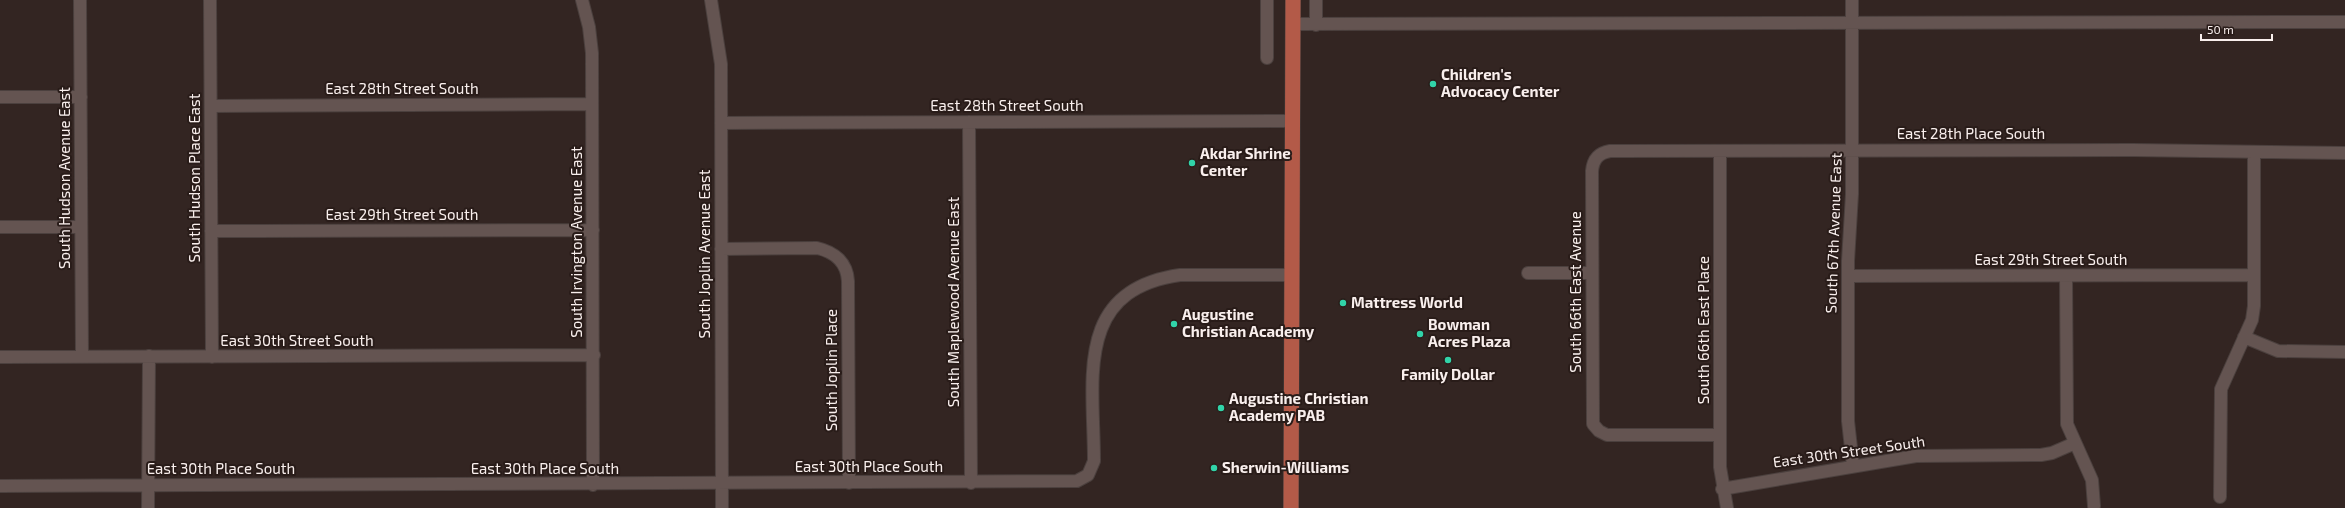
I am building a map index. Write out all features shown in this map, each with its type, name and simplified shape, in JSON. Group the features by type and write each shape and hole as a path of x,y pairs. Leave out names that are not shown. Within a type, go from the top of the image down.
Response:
{"main road":[{"path":"1292,508 1293,0"}],"street":[{"name":"South Hudson Avenue East","path":"80,0 80,226 82,356"},
{"name":"South Hudson Place East","path":"210,0 212,106 212,357"},
{"name":"South Irvington Avenue East","path":"582,0 591,41 594,355 593,485"},
{"name":"South Joplin Avenue East","path":"711,0 721,64 722,508"},
{"path":"1267,0 1267,58"},
{"path":"1316,0 1316,25"},
{"name":"South 67th Avenue East","path":"1852,0 1852,207 1848,276 1848,432 1852,466"},
{"path":"1293,24 2345,22"},
{"path":"0,97 80,97"},
{"name":"East 28th Street South","path":"212,106 592,104"},
{"name":"East 28th Street South","path":"721,123 1292,120"},
{"name":"South Maplewood Avenue East","path":"968,122 971,483"},
{"name":"East 28th Place South","path":"1598,156 1610,151 2184,150 2254,153 2345,153"},
{"name":"South 66th East Place","path":"1720,151 1720,435 1722,489 1727,508"},
{"path":"2220,497 2221,389 2244,337 2253,312 2254,153"},
{"name":"South 66th East Avenue","path":"1598,156 1592,164 1592,416 1596,429 1603,434 1612,435 1720,435"},
{"path":"0,227 80,226"},
{"name":"East 29th Street South","path":"211,231 593,230"},
{"name":"South Joplin Place","path":"721,249 817,248 832,253 840,260 847,271 849,483"},
{"path":"1528,273 1592,273"},
{"name":"East 30th Place South","path":"0,486 1068,483 1084,479 1088,475 1094,461 1094,365 1096,339 1105,318 1128,293 1143,284 1158,278 1180,275 1292,275"},
{"name":"East 29th Street South","path":"1848,276 2254,275"},
{"path":"2066,276 2067,420 2075,443 2092,480 2094,506"},
{"path":"2244,337 2278,351 2345,352"},
{"name":"East 30th Street South","path":"0,357 594,355"},
{"path":"148,508 149,356"},
{"name":"East 30th Street South","path":"1722,489 1916,456 2041,455 2052,453 2075,443"}],"place":[{"name":"Children's Advocacy Center","path":"1433,84"},
{"name":"Akdar Shrine Center","path":"1192,163"},
{"name":"Mattress World","path":"1343,303"},
{"name":"Augustine Christian Academy","path":"1174,324"},
{"name":"Bowman Acres Plaza","path":"1420,334"},
{"name":"Family Dollar","path":"1448,360"},
{"name":"Augustine Christian Academy PAB","path":"1221,408"},
{"name":"Sherwin-Williams","path":"1214,468"}]}
